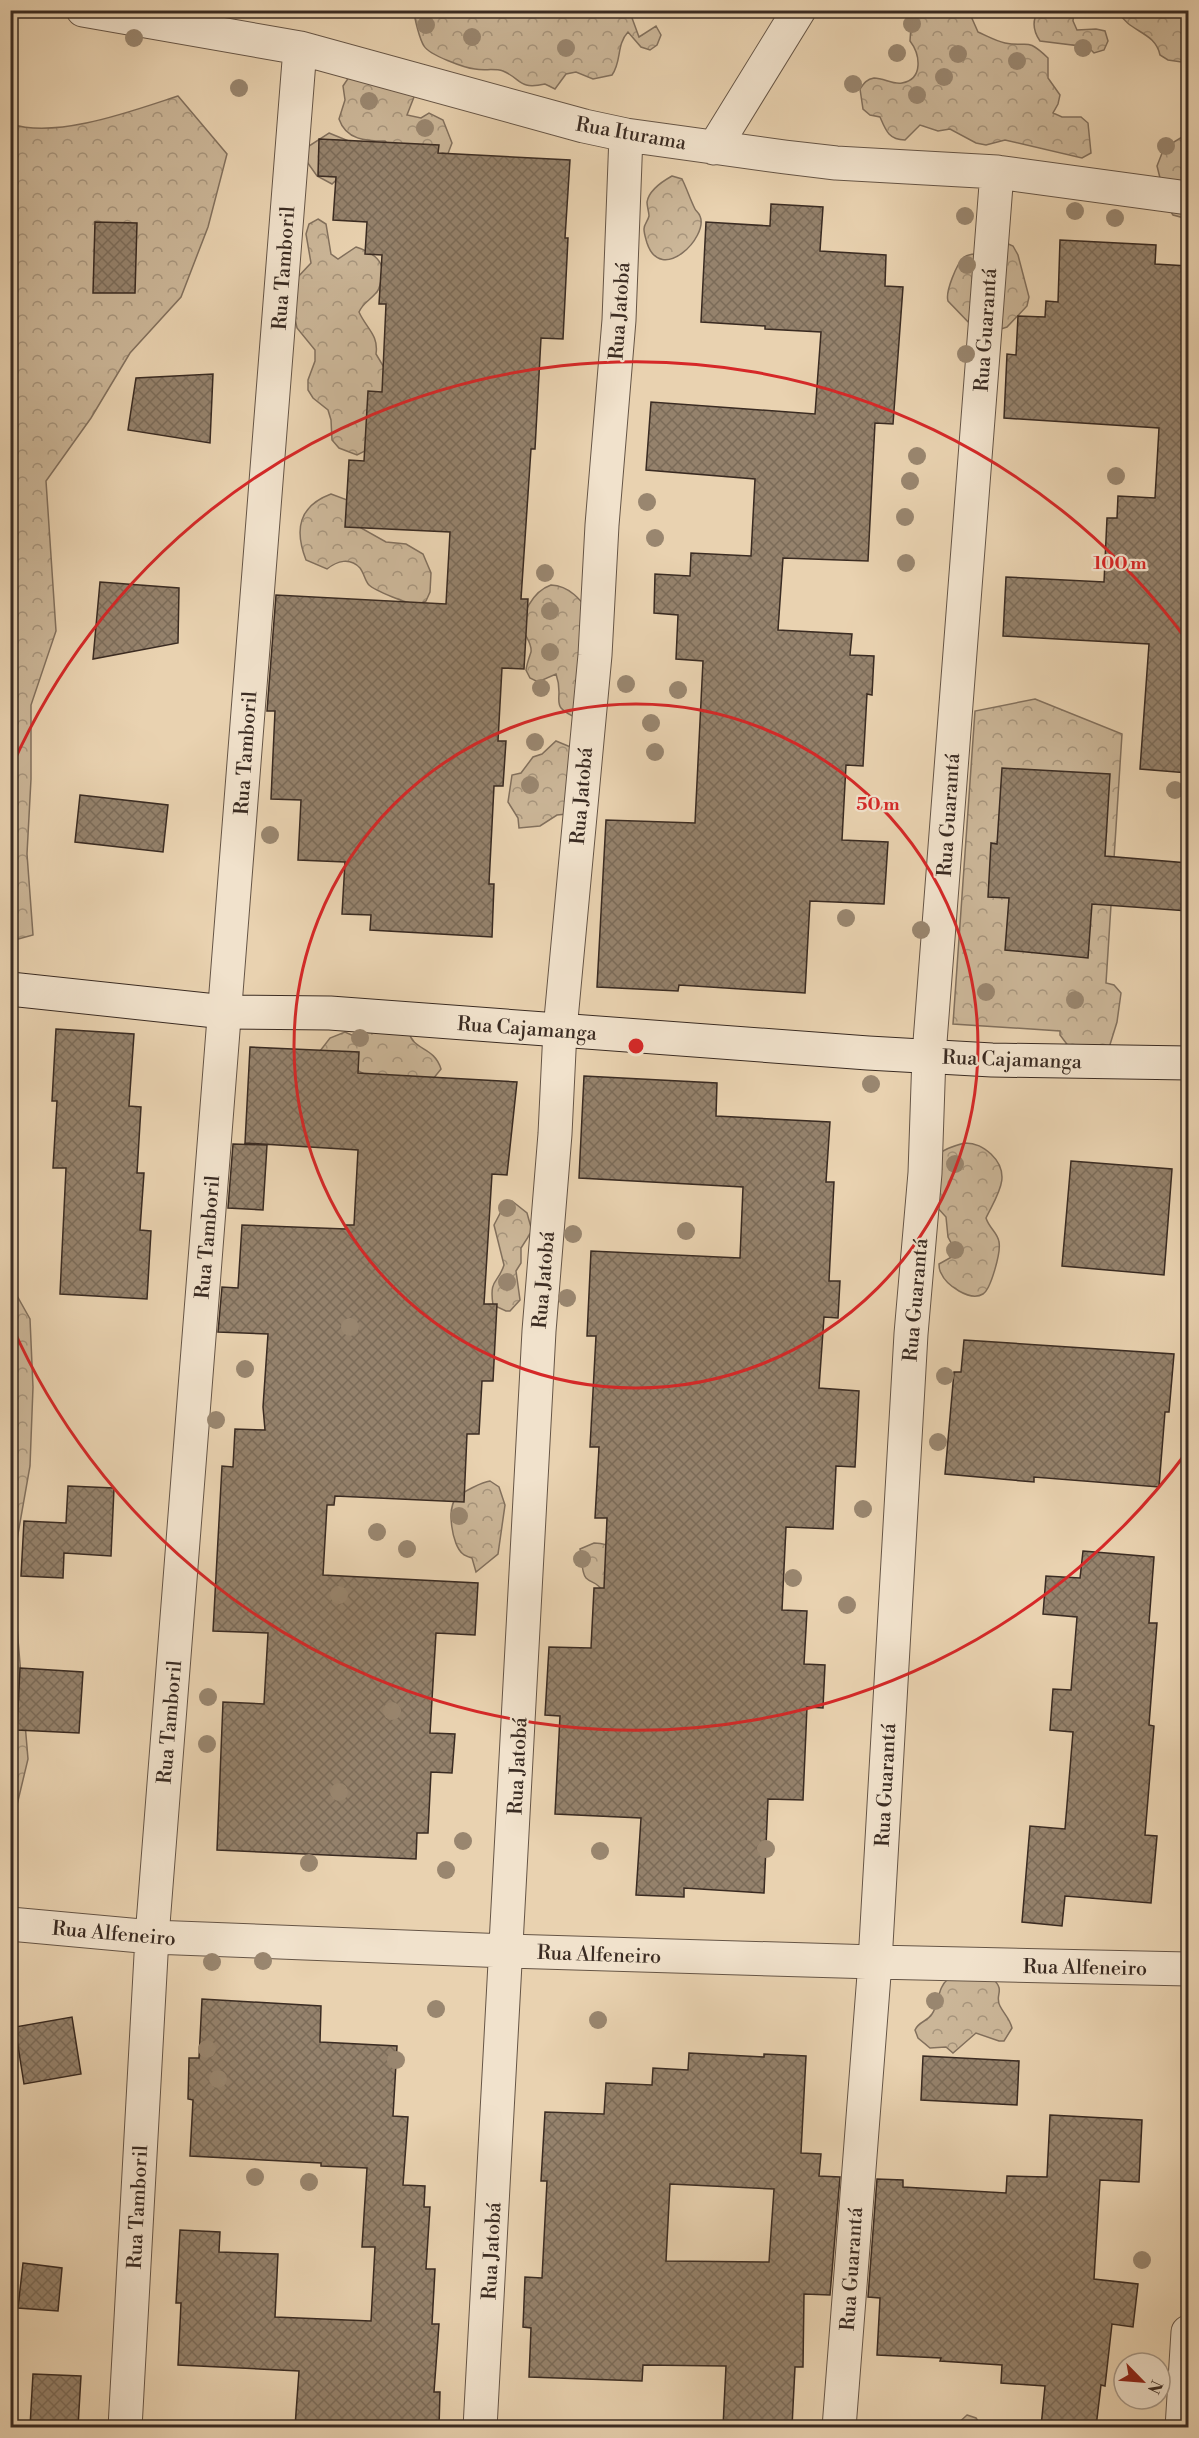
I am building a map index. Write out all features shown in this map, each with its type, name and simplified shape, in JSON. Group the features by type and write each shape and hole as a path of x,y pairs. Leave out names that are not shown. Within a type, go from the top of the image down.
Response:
{"street":[{"name":"Rua Iturama","path":"83,10 300,48 584,126 626,135 836,163 997,172 1188,198"},
{"path":"714,148 799,10"},
{"name":"Rua Tamboril","path":"125,2427 152,1938 300,48"},
{"name":"Rua Jatobá","path":"480,2427 539,1331 555,1134 560,1030 595,655 602,525 620,308 626,135"},
{"name":"Rua Guarantá","path":"839,2427 875,1962 911,1334 925,1173 929,1055 997,172"},
{"name":"Rua Cajamanga","path":"10,989 225,1012 330,1013 868,1053 992,1060 1188,1063"},
{"name":"Rua Alfeneiro","path":"10,1924 152,1938 507,1951 1188,1969"},
{"path":"1182,2427 1188,2332"}],"green space":[{"path":"414,10 633,11 632,18 639,37 656,26 661,35 657,45 650,50 641,47 628,32 622,42 612,75 593,79 576,72 566,74 555,89 545,84 525,85 503,71 470,68 427,50 422,43"},
{"path":"925,10 965,11 970,14 978,32 1005,43 1031,45 1041,51 1048,58 1048,78 1060,95 1053,113 1062,117 1081,117 1088,123 1091,153 1082,158 1005,140 986,145 976,143 950,129 938,131 920,125 905,140 892,136 886,130 880,117 870,115 863,109 860,89 872,79 902,83 914,77 918,59 910,41 911,27 916,15"},
{"path":"1038,11 1074,11 1073,21 1077,30 1105,31 1108,41 1104,50 1094,53 1088,47 1040,41 1034,26"},
{"path":"1118,11 1188,11 1188,63 1168,60 1160,55 1153,41 1128,24"},
{"path":"349,77 411,87 414,97 407,115 421,118 429,113 443,120 452,143 447,156 389,145 385,141 364,140 346,131 339,119 345,100 343,86"},
{"path":"178,96 227,154 208,227 181,297 130,353 91,418 46,481 56,631 31,705 31,779 27,854 33,935 11,941 11,124 29,128 72,126"},
{"path":"329,133 356,144 355,162 332,184 317,176 305,159 309,146"},
{"path":"1182,137 1188,138 1188,219 1173,215 1167,206 1157,166 1164,148"},
{"path":"672,176 682,179 700,216 701,225 691,245 682,253 672,258 662,259 654,255 645,236 644,227 649,216 647,202 653,190"},
{"path":"318,219 326,224 331,254 338,259 356,247 377,259 383,274 378,290 359,312 374,337 376,354 391,379 365,451 357,455 339,448 332,440 328,410 313,398 308,390 308,380 315,361 315,350 297,328 290,297 297,278 311,263 306,234 309,224"},
{"path":"1004,242 1013,246 1018,255 1029,297 1027,306 1007,327 1001,329 973,327 948,301 952,278 964,257 983,253"},
{"path":"331,494 350,501 361,528 386,542 406,544 423,554 431,573 430,592 426,601 413,604 377,590 369,585 360,568 352,562 339,562 327,569 306,560 300,538 302,520 312,505"},
{"path":"551,585 559,586 572,593 597,621 581,720 570,715 560,706 556,674 538,682 530,678 526,670 531,649 523,627 526,612 533,598"},
{"path":"1035,699 1122,734 1106,983 1114,985 1121,993 1117,1022 1108,1051 1072,1051 1060,1035 1060,1031 953,1024 975,711"},
{"path":"556,741 573,748 567,814 557,815 540,826 519,828 518,818 508,802 512,775 521,773 533,757 542,754"},
{"path":"365,1026 409,1032 415,1043 434,1056 441,1069 433,1079 368,1076 320,1051 330,1038 345,1032 354,1036"},
{"path":"965,1143 979,1146 991,1154 998,1162 1002,1177 998,1193 986,1218 998,1239 997,1262 986,1291 978,1296 959,1291 940,1272 939,1264 957,1254 948,1237 946,1217 925,1194 934,1159 944,1150"},
{"path":"512,1201 527,1213 532,1231 521,1248 521,1263 516,1271 520,1300 510,1311 506,1311 493,1305 493,1285 504,1265 494,1225 506,1202"},
{"path":"11,1285 30,1319 33,1387 30,1466 12,1568 28,1759 11,1830"},
{"path":"490,1481 499,1487 505,1505 498,1554 476,1572 472,1558 463,1554 456,1543 453,1535 452,1509 457,1497"},
{"path":"594,1543 609,1546 617,1553 629,1578 602,1590 584,1576 580,1549"},
{"path":"948,1979 993,1979 997,1983 999,2002 1012,2028 1004,2041 976,2033 953,2053 946,2047 930,2048 918,2038 915,2030 932,2014 942,1987"},
{"path":"967,2415 976,2418 982,2427 954,2427"}],"building":[{"path":"319,139 439,145 438,153 570,160 565,238 568,238 563,339 541,338 535,449 531,449 521,599 528,599 524,669 502,668 498,741 506,741 503,786 494,786 489,884 494,884 492,937 370,930 371,915 342,914 345,862 298,860 301,800 271,799 275,711 267,711 276,595 446,604 450,532 345,527 349,460 364,461 368,391 382,392 386,304 379,304 382,255 365,254 367,222 333,220 336,177 318,176"},
{"path":"771,204 823,207 820,251 886,255 885,286 903,287 893,424 875,423 868,561 783,558 778,630 852,634 850,655 874,656 872,695 867,694 863,766 846,765 842,840 888,842 884,904 810,901 805,993 679,985 678,991 597,987 606,820 695,823 703,661 676,659 678,615 654,613 655,574 690,576 691,553 751,556 755,479 646,470 651,402 815,414 821,332 701,322 706,222 770,226"},
{"path":"95,222 137,223 135,293 93,293"},
{"path":"1060,240 1156,245 1155,264 1188,266 1188,773 1140,769 1149,644 1003,636 1006,577 1104,582 1107,518 1117,518 1118,496 1155,498 1159,428 1004,418 1007,354 1016,355 1018,316 1045,317 1046,301 1058,302"},
{"path":"213,374 210,443 128,430 136,378"},
{"path":"100,582 179,588 178,643 93,659"},
{"path":"1002,768 1110,774 1105,856 1188,863 1188,911 1092,904 1088,958 1005,950 1009,898 988,897 991,843 997,844"},
{"path":"80,795 168,805 163,852 75,842"},
{"path":"56,1029 134,1034 129,1106 141,1107 137,1173 144,1173 140,1230 151,1231 147,1299 60,1294 66,1168 53,1168 57,1101 52,1101"},
{"path":"250,1047 359,1052 358,1073 517,1082 507,1175 492,1174 484,1304 497,1304 493,1381 482,1381 479,1434 467,1434 464,1502 335,1496 334,1505 327,1505 323,1575 478,1583 475,1635 436,1633 430,1733 455,1734 452,1773 431,1772 428,1833 417,1833 416,1859 217,1850 223,1702 264,1704 268,1633 213,1631 222,1466 233,1467 235,1429 265,1430 263,1407 268,1334 218,1332 222,1287 238,1288 242,1225 346,1229 346,1225 354,1225 358,1150 245,1143"},
{"path":"584,1076 717,1083 716,1116 830,1122 826,1182 834,1182 829,1281 840,1281 838,1318 824,1317 819,1388 859,1391 855,1467 836,1466 833,1529 786,1527 782,1610 807,1611 804,1664 825,1665 823,1708 807,1707 803,1800 768,1799 764,1893 684,1888 684,1897 636,1895 641,1818 555,1814 560,1716 545,1715 549,1647 591,1648 594,1588 604,1588 607,1518 595,1518 599,1447 590,1447 596,1336 587,1336 591,1251 740,1258 743,1187 579,1178"},
{"path":"233,1144 267,1145 263,1210 228,1208"},
{"path":"1071,1161 1172,1169 1164,1275 1062,1266"},
{"path":"964,1340 1174,1354 1169,1412 1165,1412 1159,1487 1034,1477 1034,1482 945,1474 954,1372 961,1372"},
{"path":"68,1486 114,1488 111,1556 64,1553 63,1578 21,1576 24,1521 66,1523"},
{"path":"1083,1551 1154,1557 1149,1623 1157,1623 1149,1725 1154,1726 1145,1835 1157,1836 1151,1903 1065,1896 1062,1926 1022,1922 1030,1826 1065,1829 1073,1732 1050,1730 1053,1689 1071,1690 1077,1617 1043,1614 1046,1576 1080,1578"},
{"path":"20,1668 83,1672 79,1733 17,1730"},
{"path":"202,1999 321,2006 320,2042 397,2046 393,2116 408,2117 403,2185 425,2186 424,2207 430,2207 426,2269 435,2269 432,2324 439,2324 434,2392 440,2392 439,2427 295,2427 299,2371 178,2365 181,2303 176,2303 180,2230 220,2232 219,2252 278,2254 275,2317 371,2321 375,2247 362,2247 367,2168 321,2166 321,2163 190,2156 193,2100 188,2099 189,2058 199,2058"},
{"path":"72,2017 81,2074 24,2084 15,2027"},
{"path":"689,2053 764,2057 764,2054 806,2056 801,2153 821,2154 819,2176 840,2177 830,2295 804,2294 803,2367 795,2367 792,2427 723,2427 726,2366 643,2365 642,2381 529,2377 531,2328 523,2327 525,2277 542,2278 547,2181 541,2181 545,2112 604,2114 606,2083 652,2085 653,2068 688,2070","holes":["670,2184 774,2189 769,2262 666,2261"]},
{"path":"923,2056 1019,2061 1017,2105 921,2100"},
{"path":"1050,2115 1142,2120 1139,2182 1100,2180 1094,2279 1138,2284 1133,2327 1112,2324 1105,2386 1101,2385 1096,2427 1041,2427 1045,2386 1001,2383 1002,2365 940,2361 941,2358 877,2355 880,2298 868,2297 877,2179 903,2180 903,2187 1006,2193 1007,2176 1047,2177"},
{"path":"23,2263 62,2268 58,2311 18,2308"},
{"path":"33,2374 81,2376 78,2427 30,2427"}]}
